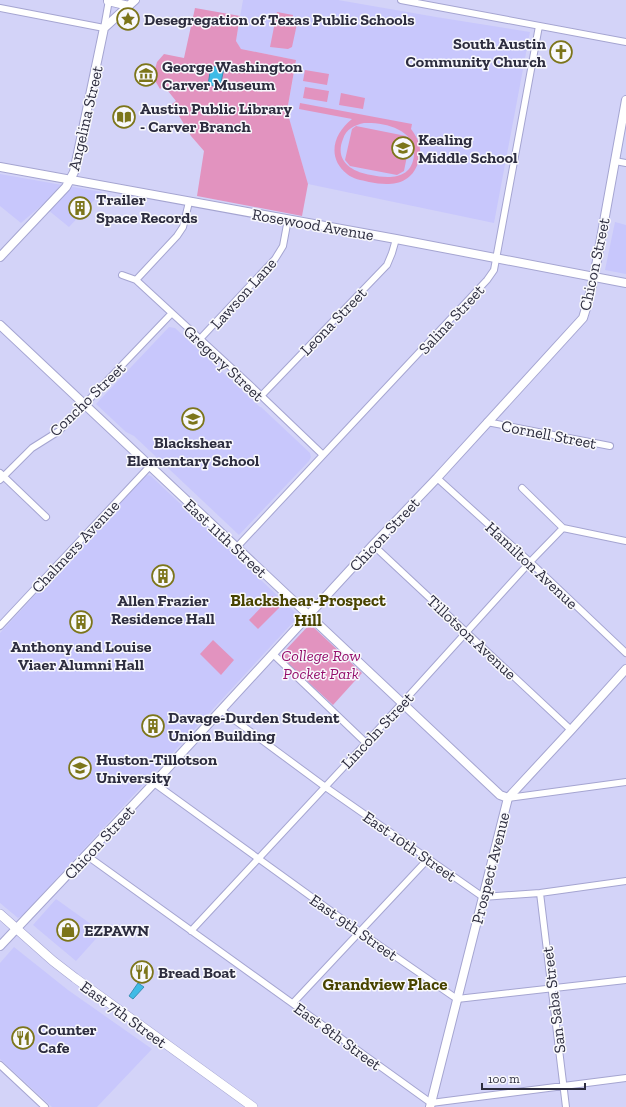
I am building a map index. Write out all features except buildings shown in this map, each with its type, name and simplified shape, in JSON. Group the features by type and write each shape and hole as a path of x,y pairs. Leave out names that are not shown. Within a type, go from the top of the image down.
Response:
{"main road":[{"name":"East 7th Street","path":"0,914 53,961 75,978 253,1107"}],"street":[{"path":"401,0 626,42"},
{"path":"442,7 443,0"},
{"path":"108,1 132,3"},
{"name":"Angelina Street","path":"0,257 66,187 74,172 104,28 108,1"},
{"path":"0,8 104,28 132,3"},
{"name":"Salina Street","path":"236,548 487,280 494,270 539,26"},
{"name":"Chicon Street","path":"0,946 154,783 308,615 437,478 582,318 594,277 626,100"},
{"path":"615,161 626,163"},
{"name":"Rosewood Avenue","path":"0,167 396,239 626,283"},
{"path":"136,280 177,236 183,227 189,202"},
{"name":"Lawson Lane","path":"199,340 275,259 282,246 288,219"},
{"name":"Leona Street","path":"261,396 387,265 396,239"},
{"name":"Gregory Street","path":"122,275 136,280 261,396 322,456"},
{"name":"Concho Street","path":"1,477 29,451 59,431 171,314"},
{"name":"East 11th Street","path":"0,325 500,795 508,798"},
{"name":"Cornell Street","path":"488,422 610,446"},
{"name":"Chalmers Avenue","path":"0,626 150,466"},
{"path":"1,477 46,516"},
{"name":"Hamilton Avenue","path":"437,478 530,562 626,653"},
{"path":"522,488 563,528 626,541"},
{"name":"Lincoln Street","path":"191,931 563,528"},
{"name":"Tillotson Avenue","path":"373,545 571,730"},
{"path":"273,654 366,743"},
{"name":"Prospect Avenue","path":"431,1105 508,798 626,668"},
{"name":"East 10th Street","path":"221,710 324,786 483,897"},
{"path":"508,798 626,782"},
{"name":"East 9th Street","path":"154,783 360,932 457,999"},
{"name":"East 8th Street","path":"86,855 293,1003 431,1105"},
{"path":"293,1003 428,859"},
{"path":"483,897 540,893 626,881"},
{"name":"San Saba Street","path":"540,893 566,1107"},
{"path":"457,999 626,980"},
{"path":"0,1065 45,1107"},
{"path":"431,1105 626,1078"}],"shaded area":[{"name":"Kealing Middle School","path":"243,0 338,0 530,32 494,223 308,184 287,112 296,60 241,49 236,41"},
{"path":"211,66 224,68 220,87 208,85"},
{"path":"0,174 102,192 69,227 42,205 21,223 0,206"},
{"path":"615,222 626,225 626,274 605,270"},
{"name":"Blackshear Elementary School","path":"169,327 175,328 310,453 311,457 309,461 239,535 134,436 126,432 96,404"},
{"name":"Huston-Tillotson University","path":"148,475 151,476 298,615 297,618 22,916 18,918 0,903 0,633 144,477"},
{"path":"56,899 102,932 76,961 33,925"},
{"path":"14,947 68,990 152,1049 97,1107 52,1107 0,1059 0,963"},
{"path":"138,983 144,987 133,999 129,996"}],"green space":[{"path":"195,8 240,16 236,41 241,49 296,60 287,111 308,184 302,216 197,196 204,151 191,136 172,104 176,101 164,86 160,89 153,77 157,62 164,54 184,58"},
{"path":"277,12 293,15 292,23 297,24 292,47 288,49 270,47"},
{"path":"305,70 329,74 327,85 303,81"},
{"path":"305,87 329,91 327,102 303,98"},
{"path":"341,93 365,98 363,109 339,105"},
{"path":"300,103 412,124 411,129 418,141 420,150 418,163 410,176 398,183 384,184 369,182 352,177 340,167 336,160 335,145 341,131 352,119 299,109","holes":["372,123 397,129 410,139 413,146 414,155 412,163 405,173 392,177 378,176 357,171 346,164 341,153 344,136 351,128 357,125"]},
{"path":"356,126 406,136 410,141 404,171 397,175 350,166 345,160 352,129"},
{"path":"272,596 282,605 258,629 249,620"},
{"name":"College Row Pocket Park","path":"310,624 362,673 333,705 280,656"},
{"path":"213,640 234,660 221,675 200,654"}],"place":[{"name":"Desegregation of Texas Public Schools","path":"128,19"},
{"name":"South Austin Community Church","path":"561,52"},
{"name":"George Washington Carver Museum","path":"146,75"},
{"name":"Austin Public Library - Carver Branch","path":"124,117"},
{"name":"Kealing Middle School","path":"403,148"},
{"name":"Trailer Space Records","path":"80,208"},
{"name":"Blackshear Elementary School","path":"193,419"},
{"name":"Allen Frazier Residence Hall","path":"163,576"},
{"name":"Anthony and Louise Viaer Alumni Hall","path":"81,622"},
{"name":"Davage-Durden Student Union Building","path":"153,726"},
{"name":"Huston-Tillotson University","path":"80,768"},
{"name":"EZPAWN","path":"68,930"},
{"name":"Bread Boat","path":"142,972"},
{"name":"Counter Cafe","path":"23,1038"}],"district":[{"name":"Blackshear-Prospect Hill","path":"308,610"},
{"name":"Grandview Place","path":"385,984"}]}
